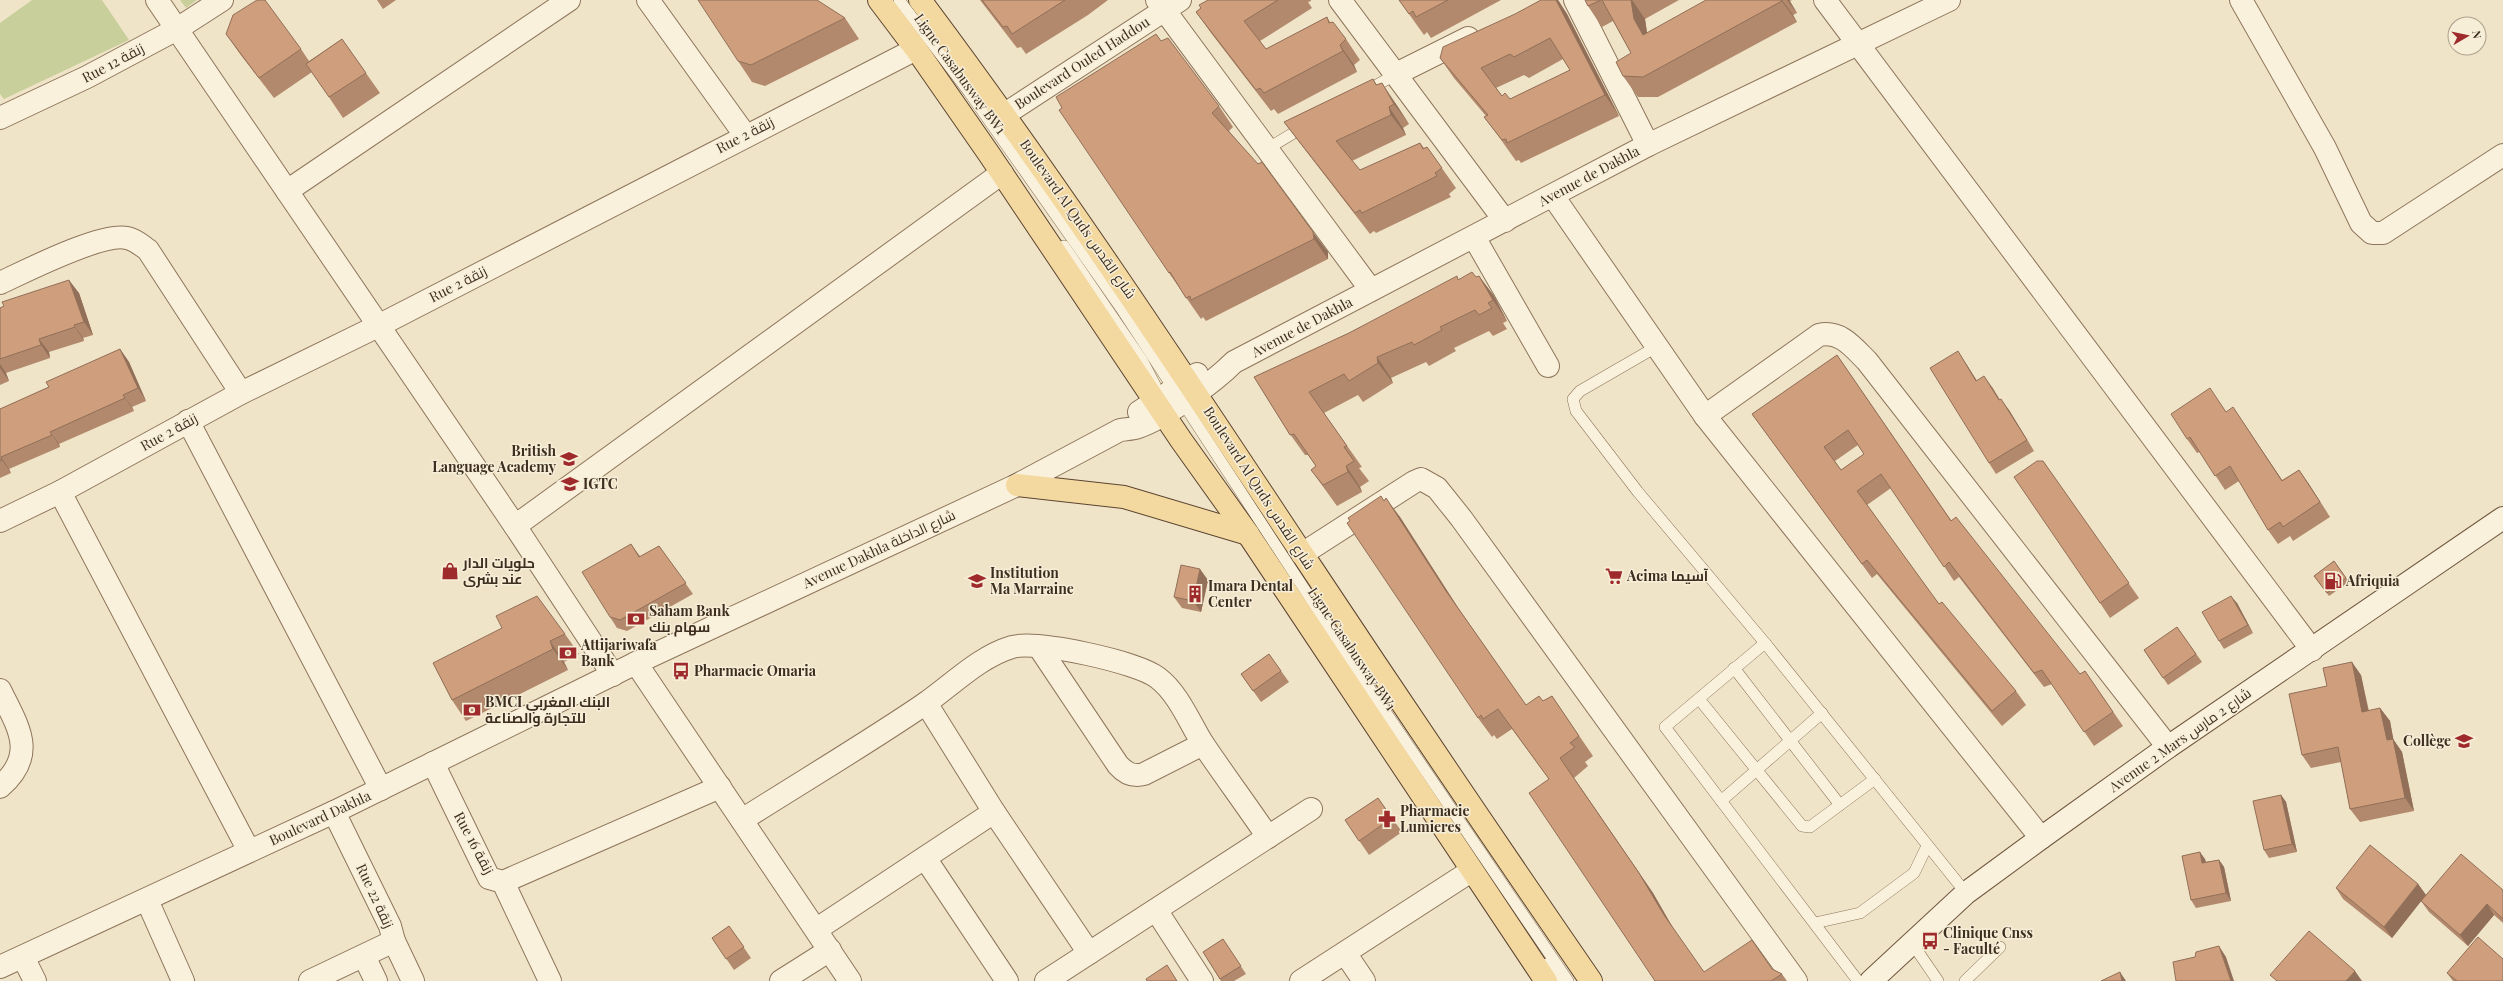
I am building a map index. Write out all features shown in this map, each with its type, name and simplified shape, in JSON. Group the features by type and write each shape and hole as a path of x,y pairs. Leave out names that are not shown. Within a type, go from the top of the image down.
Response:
{"main road":[{"name":"Boulevard Al Quds شارع القدس","path":"879,0 916,48 1002,173 1174,398 1302,554 1591,981"},
{"name":"Boulevard Al Quds شارع القدس","path":"920,0 1005,114 1174,398 1248,534 1471,871 1546,981"},
{"path":"1017,485 1124,497 1248,534"}],"street":[{"path":"157,0 515,526 613,675"},
{"name":"Rue 12 زنقة","path":"2,115 87,77 177,29 222,0"},
{"path":"287,191 569,0"},
{"path":"648,0 745,135"},
{"path":"1340,0 1505,221"},
{"path":"1575,0 1648,145"},
{"path":"1825,0 2312,650"},
{"name":"Avenue de Dakhla","path":"1174,398 1220,364 1234,362 1648,145 1857,42 1949,0"},
{"path":"2241,0 2325,148 2361,223 2372,233 2384,233 2503,155"},
{"path":"1167,3 1267,149 1372,290"},
{"name":"Boulevard Ouled Haddou","path":"1005,114 1167,3"},
{"path":"1396,74 1488,28"},
{"name":"Rue 2 زنقة","path":"0,521 60,492 241,393 378,326 745,135 916,48"},
{"path":"515,526 1002,173"},
{"path":"1553,196 1705,416 2041,838"},
{"path":"0,282 103,240 126,237 137,242 148,250 241,393"},
{"path":"1474,237 1548,366"},
{"path":"1705,416 1819,335 1833,334 1851,344 1867,361 1995,523 2168,747"},
{"name":"Avenue Dakhla شارع الداخلة","path":"636,663 1017,485 1120,430 1132,417 1174,398"},
{"path":"188,421 381,789"},
{"path":"1302,554 1414,482 1421,479 1437,488 1466,524 1796,981"},
{"path":"60,492 249,852"},
{"name":"Avenue 2 Mars شارع 2 مارس","path":"1872,981 1966,893 2168,747 2503,518"},
{"path":"742,820 926,703 980,663 1005,650 1025,646 1099,657 1133,666 1158,677 1171,691 1203,744 1268,837"},
{"path":"1039,647 1118,765 1126,772 1134,776 1144,774 1203,744"},
{"path":"636,663 850,981"},
{"name":"Boulevard Dakhla","path":"0,967 334,812 636,663"},
{"path":"0,690 21,732 22,748 17,769 0,787"},
{"path":"926,703 994,812 1089,953"},
{"name":"Rue 16 زنقة","path":"434,763 489,878 503,882 550,981"},
{"path":"503,882 720,787"},
{"path":"1046,981 1311,809"},
{"name":"Rue 22 زنقة","path":"334,812 390,926 394,941 413,981"},
{"path":"816,929 994,812"},
{"path":"925,858 1007,981"},
{"path":"1301,981 1471,871"},
{"path":"147,900 183,981"},
{"path":"1156,910 1202,981"},
{"path":"310,981 394,941"},
{"path":"781,981 830,950"},
{"path":"1345,953 1364,981"},
{"path":"23,956 35,981"},
{"path":"364,956 376,981"}],"lane":[{"name":"Ligne Casabusway BW1","path":"888,0 984,130 1142,360 1174,398 1568,981"},
{"name":"Ligne Casabusway BW1","path":"899,0 969,92 1121,308 1174,398 1559,981"},
{"path":"1355,98 1396,74"},
{"path":"1267,149 1314,121"},
{"path":"1656,346 1580,391 1574,399 1576,411 1638,492 1822,713 1966,893"},
{"path":"1764,643 1665,726 1858,981"},
{"path":"1734,668 1840,805"},
{"path":"1698,698 1802,826 1810,827 1875,779"},
{"path":"1721,801 1822,713"},
{"path":"1815,923 1860,913 1914,873 1928,846"},
{"path":"1912,943 1938,981"},
{"path":"1964,981 2000,947"}],"green space":[{"path":"32,0 102,0 129,40 4,99 0,94 0,23"},
{"path":"180,0 197,0 186,8"}],"building":[{"path":"257,0 265,0 301,49 259,78 226,34 233,15"},
{"path":"698,0 817,0 845,18 751,65 738,61"},
{"path":"982,0 1065,0 1012,34 1007,26 1003,27"},
{"path":"1208,0 1278,0 1244,21 1266,49 1327,17 1329,23 1333,22 1346,39 1340,45 1343,51 1264,93 1260,88 1256,90 1196,12 1201,8 1199,5"},
{"path":"1399,0 1448,0 1416,17 1413,11 1409,14"},
{"path":"1541,0 1556,0 1605,95 1507,143 1506,139 1502,140 1484,117 1488,115 1440,58 1443,47 1515,14","holes":["1550,38 1570,70 1510,99 1505,93 1502,96 1481,68 1510,54 1514,57"]},
{"path":"1585,0 1601,0 1588,6"},
{"path":"1602,0 1631,0 1634,19 1643,35 1706,0 1782,1 1643,77 1623,76 1616,62 1631,53"},
{"path":"1156,34 1161,41 1168,38 1219,106 1212,113 1258,164 1262,162 1313,232 1314,239 1191,300 1190,296 1186,298 1170,272 1169,273 1059,110 1062,108 1056,97"},
{"path":"342,39 366,73 329,97 306,64"},
{"path":"1373,79 1376,85 1382,83 1394,104 1389,107 1391,115 1336,141 1360,170 1420,143 1423,149 1427,147 1442,168 1435,173 1437,176 1362,213 1360,210 1355,213 1284,122"},
{"path":"1472,272 1476,277 1479,276 1493,300 1488,303 1492,308 1479,315 1475,310 1440,327 1442,330 1414,345 1412,342 1377,357 1378,363 1349,381 1344,374 1309,392 1347,446 1344,447 1354,461 1346,466 1348,472 1323,485 1311,470 1316,466 1294,434 1290,435 1254,377 1349,333 1457,276 1458,280"},
{"path":"69,280 84,322 74,325 75,327 39,339 41,345 0,359 0,308 4,306 2,302"},
{"path":"120,349 138,388 123,395 125,398 50,432 52,435 1,457 2,460 0,461 0,409 49,387 46,382"},
{"path":"1958,351 1976,381 1984,376 1999,400 2001,399 2027,440 1989,463 1930,368"},
{"path":"1837,355 1951,521 1956,517 2080,674 2085,671 2113,712 2084,732 2042,670 2034,673 1949,562 1944,567 1881,474 1857,491 1939,604 1942,602 2016,691 1992,711 1867,560 1862,564 1752,414","holes":["1848,430 1864,454 1841,470 1824,447"]},
{"path":"2210,388 2226,412 2233,407 2282,481 2299,470 2320,502 2283,527 2280,522 2268,530 2230,466 2215,476 2190,437 2187,439 2171,414"},
{"path":"2037,461 2043,461 2129,583 2100,603 2014,477"},
{"path":"1381,496 1384,501 1386,498 1446,591 1526,705 1539,696 1543,701 1552,696 1579,736 1570,743 1575,747 1560,758 1639,873 1664,915 1704,972 1752,940 1772,969 1782,974 1771,981 1655,981 1529,793 1549,779 1498,709 1483,719 1481,715 1478,718 1347,523 1350,521 1348,518"},
{"path":"631,544 639,557 659,546 686,583 620,620 610,617 582,572"},
{"name":"Afriquia","path":"2334,561 2346,578 2327,593 2314,576"},
{"path":"1181,565 1200,569 1193,601 1174,597"},
{"path":"537,596 565,634 550,641 553,649 452,700 433,663 502,628 496,616"},
{"path":"2231,596 2248,625 2219,641 2202,612"},
{"path":"2177,627 2196,654 2163,678 2144,650"},
{"path":"1269,654 1281,671 1253,691 1241,674"},
{"path":"2352,662 2362,712 2380,708 2387,740 2393,739 2405,798 2350,809 2338,747 2302,755 2289,694 2327,686 2323,668"},
{"path":"2281,795 2292,844 2264,850 2253,801"},
{"path":"1378,798 1392,818 1359,841 1345,820"},
{"path":"2370,845 2418,884 2384,927 2336,888"},
{"path":"2200,852 2202,863 2219,860 2226,893 2191,900 2182,856"},
{"path":"2461,854 2503,890 2503,919 2487,904 2460,935 2421,901"},
{"path":"729,926 744,947 726,959 712,938"},
{"path":"2309,931 2355,971 2346,981 2277,981 2270,975"},
{"path":"2478,937 2503,959 2503,981 2457,981 2447,973"},
{"path":"1223,939 1241,966 1220,979 1203,952"},
{"path":"2219,946 2231,981 2176,981 2173,962 2195,957 2196,952"},
{"path":"1167,965 1177,981 1147,981 1146,979"},
{"path":"2120,972 2122,981 2101,981"}],"place":[{"name":"British Language Academy","path":"569,459"},
{"name":"IGTC","path":"570,484"},
{"name":"حلويات الدار عند بشرى","path":"450,571"},
{"name":"Acima آسيما","path":"1614,576"},
{"name":"Institution Ma Marraine","path":"977,581"},
{"name":"Afriquia","path":"2333,581"},
{"name":"Imara Dental Center","path":"1195,594"},
{"name":"Saham Bank سهام بنك","path":"636,619"},
{"name":"Attijariwafa Bank","path":"568,653"},
{"name":"Pharmacie Omaria","path":"681,671"},
{"name":"BMCI البنك المغربي للتجارة والصناعة","path":"472,710"},
{"name":"Collège","path":"2464,741"},
{"name":"Pharmacie Lumieres","path":"1387,819"},
{"name":"Clinique Cnss - Faculté","path":"1930,941"}]}
